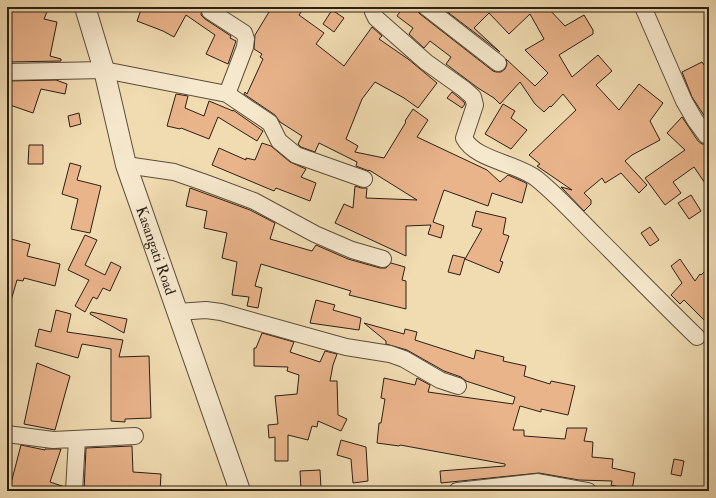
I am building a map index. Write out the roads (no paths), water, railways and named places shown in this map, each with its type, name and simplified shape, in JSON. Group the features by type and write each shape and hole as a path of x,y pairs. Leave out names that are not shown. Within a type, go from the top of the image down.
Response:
{"street":[{"name":"Kasangati Road","path":"85,7 104,70 126,165 240,491"},
{"path":"373,7 373,12 376,18 426,62 473,98 475,105 464,138 467,144 475,151 524,171 536,178 562,202 697,338"},
{"path":"426,7 498,63"},
{"path":"643,7 684,100 702,130 706,135 709,134"},
{"path":"210,11 244,34 246,39 245,47 227,94"},
{"path":"7,72 104,70 227,94 270,123 279,141 296,155 364,179"},
{"path":"126,165 174,172 203,182 254,201 316,234 352,250 383,259"},
{"path":"177,312 206,310 221,312 346,347 390,354 404,359 440,380 458,386"},
{"path":"8,437 54,440 135,436"},
{"path":"74,491 77,439"},
{"path":"457,491 538,482 588,491"}]}
